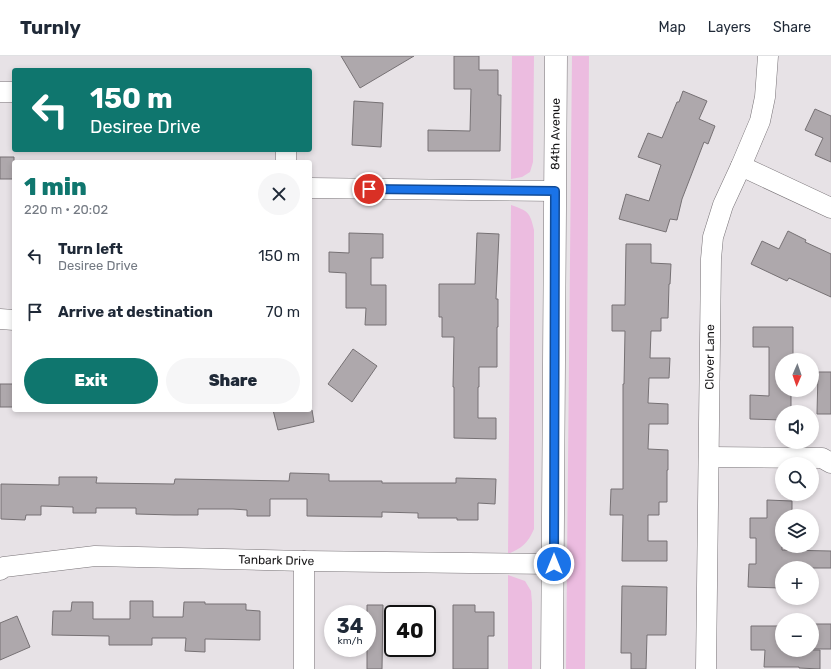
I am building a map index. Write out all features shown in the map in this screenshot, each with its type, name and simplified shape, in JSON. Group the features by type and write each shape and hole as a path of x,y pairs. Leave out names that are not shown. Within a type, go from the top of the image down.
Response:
{"street":[{"name":"84th Avenue","path":"552,669 554,564 556,56"},
{"name":"Clover Lane","path":"706,669 711,259 713,237 723,205 760,121 765,97 768,56"},
{"path":"0,92 12,92"},
{"path":"741,166 831,208"},
{"path":"312,188 555,191"},
{"path":"0,319 12,320"},
{"path":"709,457 822,458 831,462"},
{"name":"Tanbark Drive","path":"0,570 4,567 95,556 304,561 554,564"},
{"path":"304,561 304,669"}],"shaded area":[{"path":"512,56 534,56 533,162 530,172 522,177 511,179"},
{"path":"572,56 589,56 585,669 566,669"},
{"path":"511,205 527,213 531,219 534,230 534,529 524,544 517,550 508,554"},
{"path":"508,575 525,581 531,591 532,669 508,669"}],"building":[{"path":"341,56 414,56 360,88"},
{"path":"454,56 479,56 479,70 498,70 498,95 501,95 500,151 428,151 428,130 470,131 471,89 454,89"},
{"path":"683,91 707,101 699,119 715,126 708,144 704,142 682,199 677,220 670,219 666,232 619,219 626,194 649,201 661,165 638,157 648,133 662,138"},
{"path":"354,101 383,103 381,147 352,145"},
{"path":"815,109 831,116 831,162 815,155 823,138 805,130"},
{"path":"0,157 14,157 14,160 12,160 12,179 0,179"},
{"path":"788,231 806,240 805,242 831,254 831,297 789,278 787,281 751,264 762,241 779,249"},
{"path":"349,233 383,234 383,258 371,258 371,285 386,285 386,325 365,325 366,308 346,308 346,273 329,272 329,252 349,253"},
{"path":"477,233 499,234 496,299 498,299 497,367 479,367 478,387 478,418 496,418 496,439 454,438 454,337 442,337 442,317 439,317 439,284 475,284"},
{"path":"626,244 651,244 651,263 671,264 668,318 661,318 661,331 651,331 650,358 670,358 669,378 649,378 648,403 668,404 668,424 649,424 648,449 668,450 667,502 659,502 659,515 648,515 648,541 667,541 667,561 622,561 623,515 610,515 611,489 623,489 623,384 625,331 612,331 612,305 625,305"},
{"path":"753,327 793,327 793,353 775,353 775,397 791,397 791,405 775,405 775,420 750,419 750,395 769,396 769,347 753,347"},
{"path":"353,349 377,366 352,402 328,384"},
{"path":"819,372 831,372 831,414 819,414 819,405 817,405 817,397 819,397"},
{"path":"0,384 12,384 12,407 0,407"},
{"path":"312,410 314,422 278,430 274,412 312,412"},
{"path":"290,473 329,474 329,481 382,481 382,483 456,483 456,478 496,479 495,504 478,503 478,520 457,520 457,518 418,518 418,513 382,512 382,517 307,516 307,499 270,499 270,516 247,516 247,510 233,509 198,509 198,515 136,514 136,508 96,508 96,513 73,513 73,507 41,506 41,515 26,515 25,520 1,519 1,484 59,485 59,477 97,477 96,483 174,484 175,479 289,481"},
{"path":"767,500 792,501 792,509 775,509 775,553 819,553 819,551 831,551 831,568 819,568 819,561 775,561 775,588 748,587 749,564 756,564 756,538 750,538 750,518 767,518"},
{"path":"622,586 667,587 666,635 647,635 646,669 631,669 631,653 621,653"},
{"path":"130,601 153,601 153,617 183,617 184,602 205,602 205,604 246,604 246,610 260,611 260,640 205,639 205,652 185,651 186,638 152,638 152,645 109,645 109,636 52,635 53,611 71,611 72,602 93,602 93,619 130,619"},
{"path":"376,605 383,605 382,669 367,669 367,657 376,657"},
{"path":"453,605 475,605 475,612 494,612 494,636 488,636 488,669 453,669"},
{"path":"17,616 30,647 0,660 0,623"},
{"path":"819,624 831,624 831,649 819,649"},
{"path":"751,626 775,626 775,657 819,657 820,650 820,669 799,667 764,667 765,650 751,650"}],"route":[{"path":"369,189 555,191 554,564"}]}
